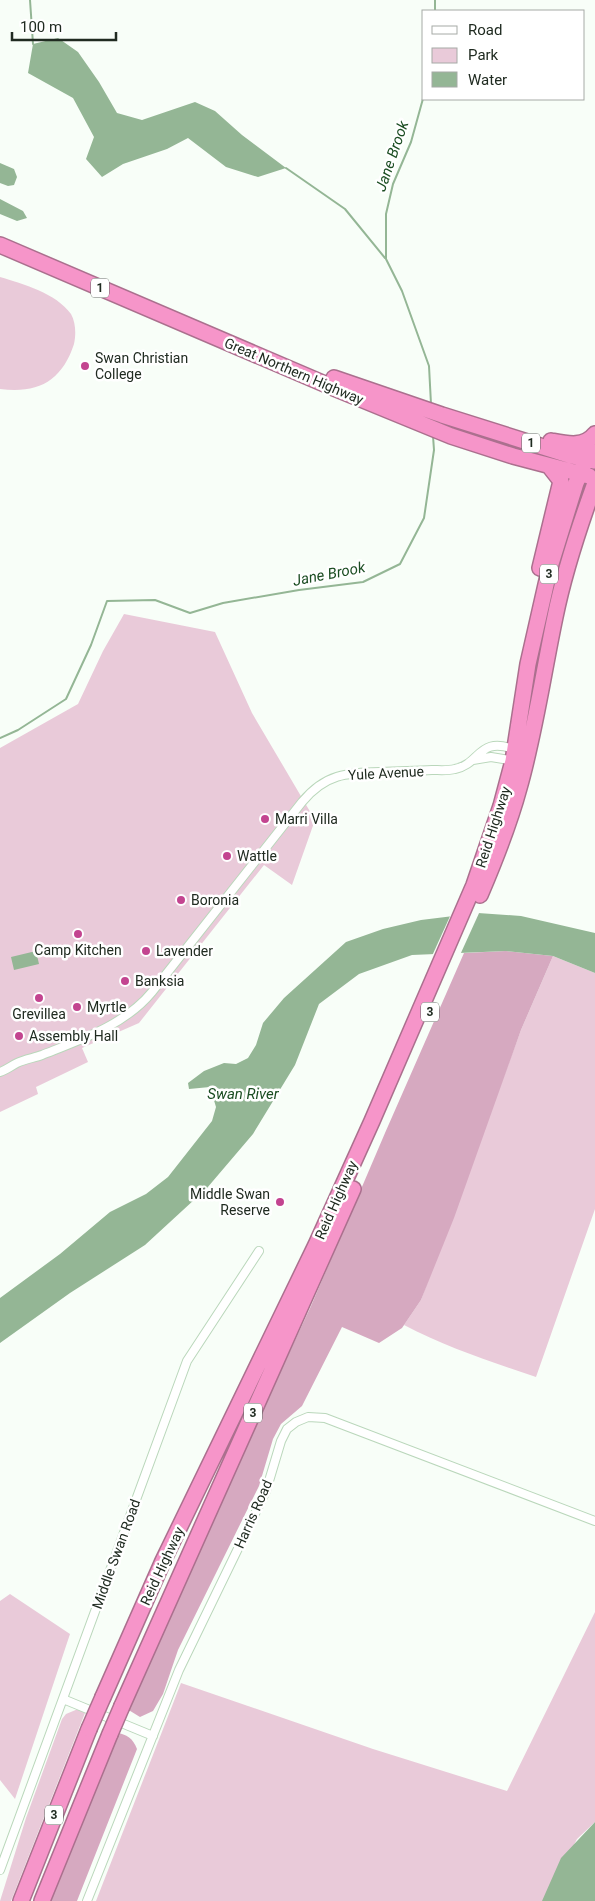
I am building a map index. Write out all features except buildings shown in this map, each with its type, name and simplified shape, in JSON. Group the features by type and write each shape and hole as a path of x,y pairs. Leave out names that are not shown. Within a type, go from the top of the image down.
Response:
{"highway":[{"name":"Great Northern Highway","path":"0,235 338,380 590,460"},
{"name":"Great Northern Highway","path":"0,245 432,428 482,447 595,478"},
{"path":"491,430 571,444 586,442 595,434"},
{"name":"3","path":"580,474 590,460 595,438"},
{"path":"528,664 529,619 560,481 550,467"},
{"name":"Reid Highway","path":"520,756 528,664 550,567 580,474"},
{"name":"Reid Highway","path":"42,1901 122,1706 472,903 488,847 520,756 557,607 579,528 592,499 595,483"},
{"name":"Reid Highway","path":"21,1901 102,1697 163,1561 377,1121"}],"street":[{"name":"Yule Avenue","path":"473,760 481,751 490,747 508,746 520,756"},
{"name":"Yule Avenue","path":"0,1072 15,1064 81,1038 123,1018 133,1011 152,992 302,802 320,784 349,773 452,770 473,760 520,756"},
{"name":"Middle Swan Road","path":"0,1870 187,1361 259,1251"},
{"name":"Harris Road","path":"87,1901 179,1670 266,1491 281,1440 287,1429 296,1422 308,1417 325,1418 595,1521"},
{"path":"63,1699 153,1736"}],"green space":[{"path":"0,277 29,286 57,300 73,318 75,337 69,357 55,376 37,387 14,390 0,389"},
{"path":"124,614 215,632 252,713 315,820 292,885 264,865 139,1023 82,1048 88,1062 36,1087 38,1094 0,1112 0,748 78,704 103,651"},
{"path":"553,956 595,973 595,1209 536,1377 452,1347 404,1325 421,1300 521,1030"},
{"path":"10,1594 70,1634 15,1799 0,1780 0,1601"},
{"path":"595,1612 595,1822 577,1839 545,1901 96,1901 181,1683 373,1749 507,1791"},
{"path":"78,1709 85,1713 11,1901 0,1901 26,1818 62,1719 66,1714"}],"shaded area":[{"path":"506,951 553,956 521,1030 454,1218 421,1300 402,1328 379,1343 342,1327 302,1406 281,1424 273,1439 259,1486 178,1650 163,1694 153,1711 140,1717 127,1709 154,1642 183,1587 181,1585 311,1306 464,953"},
{"path":"116,1732 123,1734 134,1742 137,1749 77,1901 51,1901"}],"water":[{"path":"58,38 78,52 99,82 117,113 142,120 195,102 215,111 242,135 286,168 258,177 226,167 188,138 167,149 123,164 102,177 86,159 94,137 73,98 28,73 33,44"},
{"path":"0,163 14,169 17,177 14,185 8,186 0,183"},
{"path":"0,199 23,211 27,218 17,221 0,214"},
{"name":"Swan River","path":"478,913 521,916 595,933 595,973 553,956 506,951 412,955 359,974 319,1004 295,1065 253,1134 207,1188 145,1245 70,1293 0,1343 0,1298 60,1254 110,1212 146,1194 168,1177 212,1121 216,1107 210,1087 189,1089 188,1083 204,1071 224,1063 236,1064 248,1058 256,1045 263,1023 284,998 346,942 383,929 421,920"},
{"path":"36,951 39,964 14,970 11,957"},
{"path":"595,1822 595,1901 542,1901 561,1858"}],"pier":[{"path":"480,911 460,955 432,956 451,914"}],"waterway":[{"path":"30,0 33,44"},
{"name":"Jane Brook","path":"435,0 435,10"},
{"name":"Jane Brook","path":"423,100 411,142 393,184 386,214 386,259 402,291 429,366 431,404"},
{"path":"286,168 345,209 385,258"},
{"name":"Jane Brook","path":"0,738 18,730 66,699 91,645 107,601 155,600 190,613 223,603 299,590 363,582 400,564 424,518 434,450 433,436"}],"place":[{"name":"Swan Christian College","path":"85,366"},
{"name":"Marri Villa","path":"265,819"},
{"name":"Wattle","path":"227,856"},
{"name":"Boronia","path":"181,900"},
{"name":"Camp Kitchen","path":"78,934"},
{"name":"Lavender","path":"146,951"},
{"name":"Banksia","path":"125,981"},
{"name":"Grevillea","path":"39,998"},
{"name":"Myrtle","path":"77,1007"},
{"name":"Assembly Hall","path":"19,1036"},
{"name":"Middle Swan Reserve","path":"280,1202"}]}
